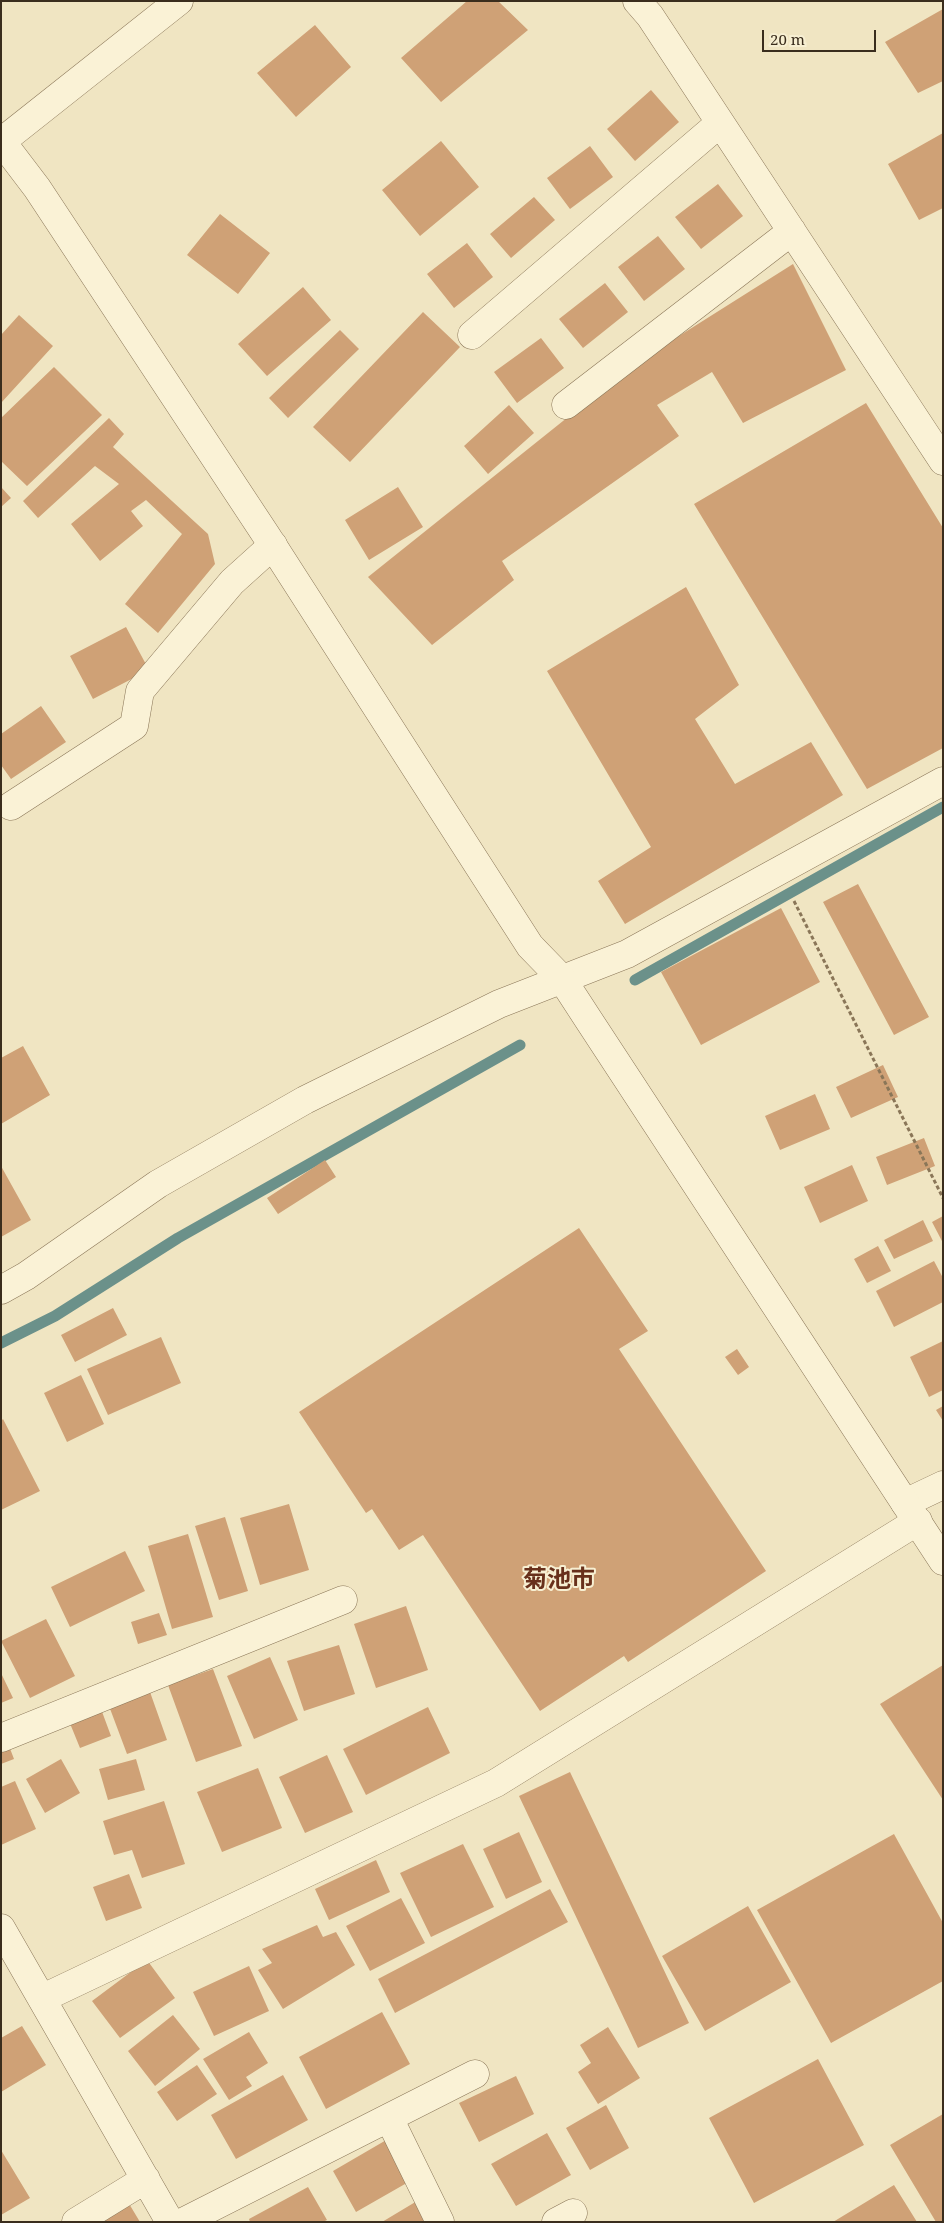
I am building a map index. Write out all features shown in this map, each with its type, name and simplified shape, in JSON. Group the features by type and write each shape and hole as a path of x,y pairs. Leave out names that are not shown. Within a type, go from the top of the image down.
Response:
{"street":[{"path":"179,1 2,142 37,188 273,546 530,946 562,979 943,1561"},
{"path":"638,1 650,16 943,461"},
{"path":"472,335 720,123"},
{"path":"566,405 792,231"},
{"path":"11,806 134,726 140,691 232,582 273,546"},
{"path":"1,1290 26,1276 158,1184 305,1100 499,1004 627,954 943,781"},
{"path":"43,1998 496,1783 912,1512 943,1485"},
{"path":"1,1738 343,1600"},
{"path":"1,1928 43,1998 170,2222"},
{"path":"183,2222 475,2074"},
{"path":"389,2118 440,2222"},
{"path":"76,2222 146,2179"}],"path":[{"path":"779,871 943,1198"}],"building":[{"path":"467,1 498,1 528,30 441,102 401,58"},
{"path":"943,9 943,81 918,93 885,42"},
{"path":"315,25 351,67 296,117 257,73"},
{"path":"651,90 679,122 635,161 607,129"},
{"path":"943,133 943,208 919,220 888,164"},
{"path":"441,141 479,187 420,236 382,190"},
{"path":"590,146 613,177 570,209 547,178"},
{"path":"718,184 743,216 701,249 675,217"},
{"path":"534,197 555,220 511,258 490,234"},
{"path":"220,214 270,253 238,294 187,255"},
{"path":"658,236 685,269 644,301 618,267"},
{"path":"467,243 493,277 454,308 427,274"},
{"path":"793,264 846,370 743,423 712,372 657,405 679,436 502,561 514,580 432,645 368,577 633,365"},
{"path":"605,283 628,312 583,348 559,319"},
{"path":"303,287 331,320 267,376 238,344"},
{"path":"423,312 460,347 350,462 313,427"},
{"path":"19,315 53,346 1,403 1,335"},
{"path":"340,330 359,349 288,418 269,398"},
{"path":"541,338 564,368 517,403 494,372"},
{"path":"54,367 102,415 27,486 1,461 1,418"},
{"path":"866,403 943,528 943,748 867,789 694,504"},
{"path":"509,405 534,433 488,474 464,446"},
{"path":"109,418 124,434 113,447 208,534 215,564 158,633 125,604 182,534 146,500 131,511 143,526 100,561 71,524 119,484 95,466 38,518 23,501"},
{"path":"1,487 11,498 1,507"},
{"path":"398,487 423,527 369,560 345,520"},
{"path":"686,587 739,685 695,719 735,784 811,742 843,795 625,924 598,881 651,847 547,671"},
{"path":"126,627 149,670 93,699 70,656"},
{"path":"41,706 66,742 11,779 1,765 1,734"},
{"path":"858,884 929,1017 894,1035 823,902"},
{"path":"781,908 820,982 701,1045 661,972"},
{"path":"23,1046 50,1095 1,1124 1,1058"},
{"path":"883,1065 898,1097 851,1118 836,1087"},
{"path":"815,1094 830,1129 780,1150 765,1116"},
{"path":"924,1138 935,1166 887,1185 876,1157"},
{"path":"325,1160 336,1177 278,1214 267,1198"},
{"path":"852,1165 868,1201 820,1223 804,1187"},
{"path":"1,1166 31,1220 1,1237"},
{"path":"943,1216 943,1243 932,1222"},
{"path":"923,1220 933,1241 894,1259 884,1240"},
{"path":"579,1228 648,1331 619,1349 766,1571 628,1662 624,1656 540,1711 423,1535 399,1550 372,1509 366,1513 299,1412"},
{"path":"878,1246 891,1271 867,1283 854,1259"},
{"path":"934,1261 943,1278 943,1302 894,1327 876,1291"},
{"path":"113,1308 127,1335 75,1362 61,1335"},
{"path":"161,1337 181,1383 108,1415 87,1369"},
{"path":"943,1341 943,1390 929,1397 910,1357"},
{"path":"737,1349 749,1367 738,1375 725,1357"},
{"path":"81,1375 104,1424 67,1442 44,1393"},
{"path":"943,1406 943,1421 936,1410"},
{"path":"3,1419 40,1491 1,1510 1,1421"},
{"path":"289,1504 309,1570 260,1585 240,1518"},
{"path":"225,1517 248,1591 219,1600 195,1526"},
{"path":"188,1534 213,1617 172,1629 148,1546"},
{"path":"125,1551 145,1591 70,1627 51,1587"},
{"path":"406,1606 428,1670 376,1688 354,1624"},
{"path":"159,1613 167,1635 138,1644 131,1622"},
{"path":"46,1619 75,1676 30,1698 1,1641"},
{"path":"339,1645 355,1694 304,1711 287,1661"},
{"path":"270,1657 298,1720 254,1739 227,1676"},
{"path":"943,1665 943,1800 880,1704"},
{"path":"213,1669 242,1746 196,1762 168,1685"},
{"path":"1,1673 13,1698 1,1703"},
{"path":"150,1692 167,1740 127,1754 109,1706"},
{"path":"428,1707 450,1753 366,1795 343,1749"},
{"path":"101,1709 111,1736 80,1748 69,1721"},
{"path":"1,1725 14,1759 1,1764"},
{"path":"327,1755 353,1812 305,1833 279,1777"},
{"path":"61,1759 80,1793 45,1813 26,1779"},
{"path":"136,1759 145,1790 108,1800 99,1769"},
{"path":"258,1768 282,1828 222,1852 197,1792"},
{"path":"570,1772 689,2023 638,2048 519,1796"},
{"path":"15,1781 36,1829 1,1845 1,1787"},
{"path":"164,1801 185,1864 142,1878 132,1850 114,1855 103,1821"},
{"path":"519,1832 542,1882 506,1899 483,1849"},
{"path":"894,1834 943,1923 943,1981 831,2043 757,1910"},
{"path":"463,1844 494,1907 431,1937 400,1873"},
{"path":"376,1860 390,1892 329,1920 315,1889"},
{"path":"129,1874 142,1908 106,1921 93,1887"},
{"path":"550,1889 568,1922 395,2013 378,1979"},
{"path":"401,1898 425,1943 370,1971 346,1926"},
{"path":"748,1906 791,1982 705,2031 662,1956"},
{"path":"317,1925 323,1937 336,1932 355,1965 283,2009 258,1970 272,1963 262,1949"},
{"path":"147,1960 175,1998 120,2038 92,2001"},
{"path":"249,1966 269,2011 214,2036 193,1992"},
{"path":"382,2012 410,2064 326,2109 299,2057"},
{"path":"173,2015 200,2049 155,2086 128,2051"},
{"path":"22,2026 46,2065 1,2092 1,2038"},
{"path":"608,2027 640,2078 598,2104 578,2072 591,2063 580,2045"},
{"path":"249,2032 268,2063 246,2077 252,2086 229,2100 203,2059"},
{"path":"818,2059 864,2145 754,2203 709,2118"},
{"path":"197,2065 217,2094 177,2121 157,2092"},
{"path":"283,2075 308,2120 236,2159 211,2115"},
{"path":"516,2076 534,2114 479,2142 459,2103"},
{"path":"606,2105 629,2148 590,2170 566,2128"},
{"path":"943,2114 943,2222 936,2222 890,2145"},
{"path":"547,2133 571,2175 516,2206 491,2164"},
{"path":"388,2139 412,2180 356,2212 333,2171"},
{"path":"1,2150 30,2198 1,2215"},
{"path":"894,2185 917,2222 833,2222"},
{"path":"308,2187 327,2220 323,2222 250,2222 249,2219"},
{"path":"417,2201 429,2222 382,2222"},
{"path":"128,2202 140,2222 95,2222"}],"waterway":[{"path":"635,980 943,807"},
{"path":"1,1343 55,1316 178,1238 520,1045"}],"district":[{"name":"菊池市","path":"559,1580"}]}
